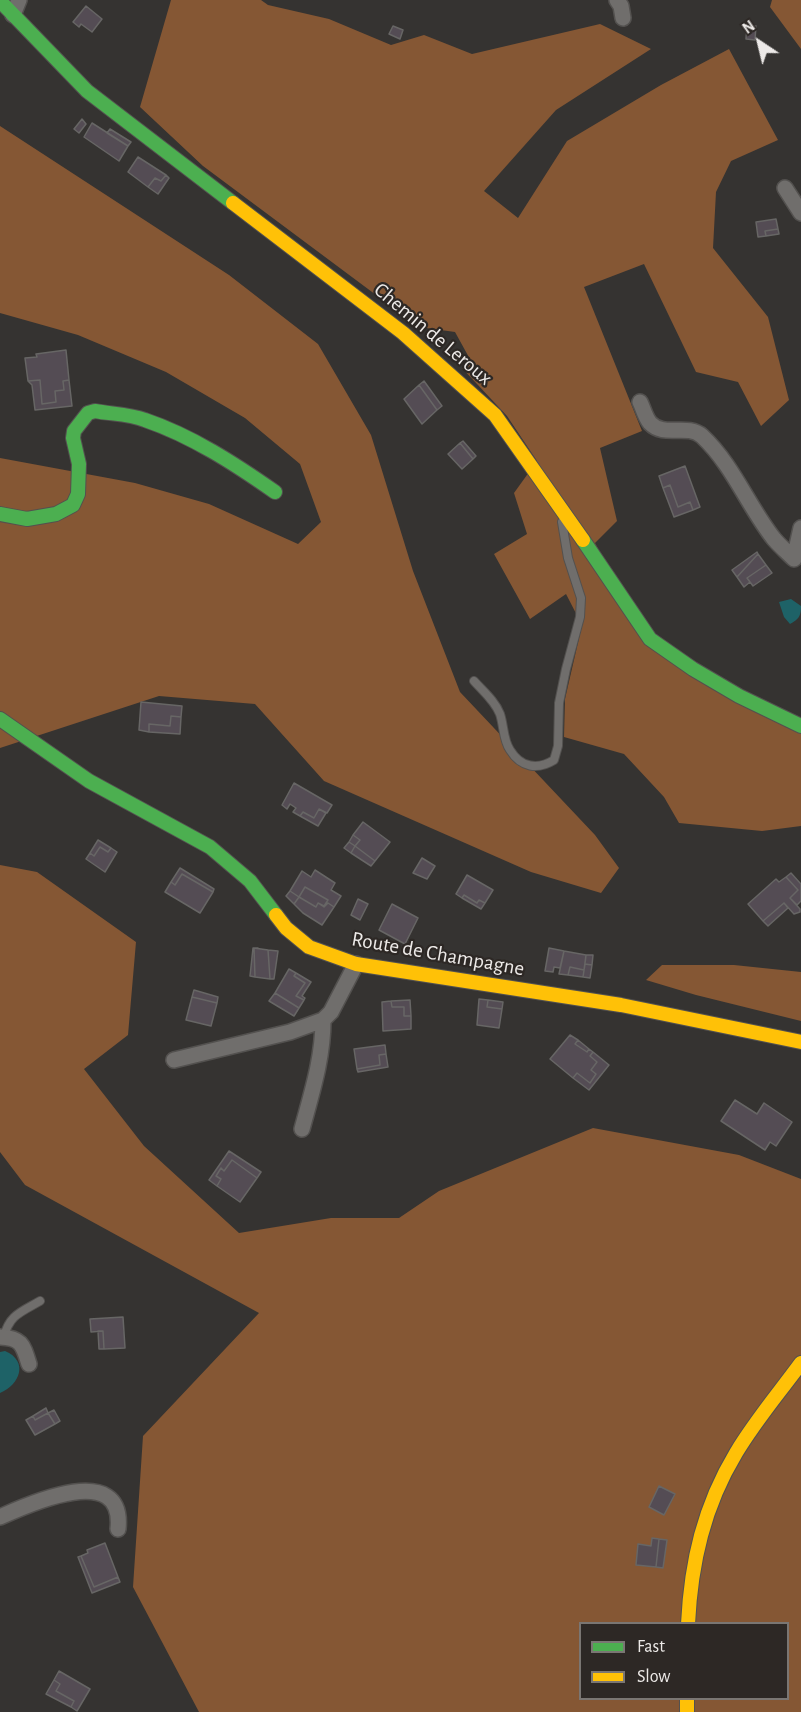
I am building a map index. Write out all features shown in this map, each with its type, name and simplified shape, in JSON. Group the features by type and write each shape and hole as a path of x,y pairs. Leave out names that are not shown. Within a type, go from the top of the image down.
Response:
{"street":[{"path":"14,15 19,0"},
{"path":"617,0 621,6 623,18"},
{"name":"Chemin de Leroux","path":"0,1 87,92 403,333 495,416 560,506 650,639 693,669 739,696 801,726"},
{"path":"785,188 801,213"},
{"path":"640,402 648,422 656,428 693,430 700,435 729,468 774,539 797,564"},
{"path":"0,514 27,519 56,514 73,505 78,494 80,464 73,438 74,431 88,413 95,411 144,419 194,442 275,492"},
{"path":"797,564 801,528"},
{"name":"Route de Champagne","path":"0,719 89,781 210,847 250,881 286,928 309,947 356,964 621,1005 801,1042"},
{"path":"174,1060 290,1032 323,1020 331,1012 356,964"},
{"path":"302,1129 318,1073 323,1020"},
{"path":"2,1337 16,1339 22,1344 30,1364"},
{"path":"688,1622 688,1593 698,1535 715,1490 750,1430 801,1363"},
{"path":"0,1517 35,1502 71,1492 94,1491 116,1506 119,1518 118,1529"}],"lane":[{"path":"474,681 493,702 500,714 509,750 518,759 528,766 537,767 554,760 558,746 559,703 580,617 581,598 568,558 560,506"},
{"path":"2,1337 12,1317 40,1301"}],"shaded area":[{"path":"171,0 261,0 268,5 329,19 391,45 424,35 472,54 600,24 651,49 556,110 484,191 518,218 567,141 661,85 729,49 778,140 731,161 716,192 713,248 768,317 789,400 761,426 738,382 696,372 644,264 584,287 642,431 600,448 617,521 595,543 645,643 801,733 801,826 762,831 679,823 664,797 624,754 564,737 565,699 582,625 566,594 530,619 494,554 527,534 514,493 537,461 507,416 462,368 471,361 455,332 419,327 203,166 140,107"},
{"path":"772,0 801,0 801,49 770,7"},
{"path":"0,126 229,275 318,344 371,435 413,571 460,692 595,835 619,868 601,893 531,872 324,781 255,704 159,696 0,748 0,458 135,483 209,504 298,544 321,522 300,464 245,418 166,372 78,335 0,313"},
{"path":"0,865 37,872 136,942 128,1035 84,1069 144,1146 239,1233 331,1218 399,1218 439,1191 593,1128 739,1155 801,1179 801,1712 199,1712 133,1587 143,1436 259,1313 25,1185 0,1152"},
{"path":"662,965 734,965 801,972 801,1021 646,980"}],"water":[{"path":"791,599 801,606 801,609 799,617 790,624 784,617 779,602"},
{"path":"5,1351 17,1361 19,1373 13,1384 0,1393 0,1352"}],"building":[{"path":"86,6 102,19 92,32 81,24 79,27 73,22"},
{"path":"747,25 756,26 755,40 746,39"},
{"path":"393,26 403,30 400,39 389,34"},
{"path":"82,119 86,124 79,133 74,129"},
{"path":"92,123 128,146 119,161 84,137"},
{"path":"110,129 131,142 128,146 107,133"},
{"path":"138,157 166,175 161,181 155,178 148,187 128,172"},
{"path":"166,175 169,178 158,194 148,187 155,178 161,181"},
{"path":"776,219 778,229 765,231 766,236 758,237 756,222"},
{"path":"778,229 779,234 766,236 765,231"},
{"path":"66,350 69,380 63,381 64,390 55,391 56,402 42,404 40,380 28,381 25,358 37,357 36,354"},
{"path":"40,380 42,404 56,402 55,391 64,390 63,381 69,380 72,406 35,410 32,385 28,381"},
{"path":"424,381 442,406 437,410 419,385"},
{"path":"419,385 437,410 422,424 404,399"},
{"path":"463,441 476,456 473,459 460,443"},
{"path":"460,443 473,459 462,469 448,454"},
{"path":"685,466 700,507 693,510 690,502 678,507 670,485 663,488 659,476"},
{"path":"670,485 678,507 690,502 693,510 674,517 663,488"},
{"path":"757,552 758,554 737,577 732,570"},
{"path":"758,554 766,565 747,578 750,582 744,587 737,577"},
{"path":"766,565 772,573 753,586 747,578"},
{"path":"141,702 182,706 181,717 171,716 170,726 149,724 149,732 139,730"},
{"path":"171,716 181,717 180,734 149,732 149,724 170,726"},
{"path":"294,783 332,805 327,813 319,809 314,818 303,812 300,816 293,812 296,808 290,804 287,809 282,805"},
{"path":"319,809 326,813 318,826 300,816 303,812 314,818"},
{"path":"363,822 390,842 375,861 355,846 360,840 353,835"},
{"path":"353,835 360,840 355,846 349,842"},
{"path":"98,840 111,848 108,852 100,847 94,856 90,853"},
{"path":"349,842 355,846 351,853 344,848"},
{"path":"355,846 375,861 371,866 351,853"},
{"path":"100,847 108,852 111,848 117,852 105,872 86,859 90,853 94,856"},
{"path":"422,858 435,866 427,879 413,873"},
{"path":"180,868 214,889 213,892 182,874 175,885 171,882"},
{"path":"315,870 335,883 331,890 341,896 334,907 328,903 324,907 328,900 305,887 299,897 290,891 302,871 311,877"},
{"path":"791,873 801,884 801,901 797,905 790,898 798,890 786,877"},
{"path":"182,874 213,892 200,913 165,892 171,882 175,885"},
{"path":"467,875 493,890 485,903 479,900 477,903 464,895 462,898 456,894"},
{"path":"786,877 798,890 790,898 800,912 794,914 784,903 763,921 748,904 776,879 779,882"},
{"path":"305,887 328,900 324,906 318,903 316,907 299,897"},
{"path":"290,891 299,897 294,904 286,896"},
{"path":"464,895 477,903 479,900 485,903 481,909 462,898"},
{"path":"299,897 316,907 318,903 324,907 328,903 334,907 322,925 303,913 294,904"},
{"path":"358,899 368,904 360,920 351,915"},
{"path":"784,903 788,908 768,926 763,921"},
{"path":"392,904 418,918 405,944 379,930"},
{"path":"254,948 255,977 250,976"},
{"path":"254,948 268,950 270,979 255,977"},
{"path":"549,948 564,951 560,968 554,967 553,972 545,971"},
{"path":"268,950 278,951 274,979 270,979"},
{"path":"564,951 586,955 584,970 570,967 568,975 559,974"},
{"path":"586,955 593,955 592,965 585,964"},
{"path":"585,964 592,965 590,978 583,977"},
{"path":"570,967 584,970 583,977 568,975"},
{"path":"289,969 296,973 294,976 305,983 296,996 304,1000 299,1008 275,993"},
{"path":"296,973 311,982 302,996 304,1000 296,996 305,983 294,976"},
{"path":"194,990 218,997 217,1003 192,997"},
{"path":"275,993 299,1008 294,1016 269,1001"},
{"path":"192,997 217,1003 211,1026 186,1020"},
{"path":"479,999 488,1000 487,1007 502,1009 499,1028 477,1025"},
{"path":"410,1000 411,1016 404,1016 404,1007 392,1007 391,1001"},
{"path":"488,1000 503,1002 502,1009 487,1007"},
{"path":"391,1001 392,1007 404,1007 404,1016 411,1016 411,1029 383,1031 382,1002"},
{"path":"570,1035 578,1040 575,1044 587,1052 589,1049 593,1052 590,1056 597,1062 591,1070 596,1074 590,1083 577,1073 573,1078 550,1059"},
{"path":"578,1040 589,1049 587,1052 575,1044"},
{"path":"385,1045 386,1054 379,1055 380,1065 357,1069 354,1049"},
{"path":"593,1052 609,1065 589,1090 573,1078 577,1073 590,1083 596,1074 591,1070 597,1062 590,1056"},
{"path":"386,1054 388,1067 358,1072 357,1069 380,1065 379,1055"},
{"path":"735,1100 757,1114 764,1103 792,1122 776,1146 770,1142 765,1150 721,1121"},
{"path":"229,1151 261,1172 257,1178 232,1160 224,1171 221,1168 216,1176 221,1179 217,1186 209,1180"},
{"path":"232,1160 257,1178 240,1202 217,1186 221,1179 216,1176 221,1168 224,1171"},
{"path":"123,1317 125,1348 104,1349 103,1331 91,1332 90,1319"},
{"path":"98,1331 103,1331 104,1349 99,1349"},
{"path":"46,1408 48,1413 35,1420 33,1416"},
{"path":"54,1410 60,1421 55,1424 48,1413"},
{"path":"48,1413 55,1424 35,1435 26,1420 33,1416 35,1420"},
{"path":"659,1486 675,1494 664,1515 649,1507"},
{"path":"652,1538 659,1539 656,1567 636,1565 638,1544 651,1546"},
{"path":"659,1539 667,1540 663,1568 656,1567"},
{"path":"105,1543 118,1577 94,1587 81,1556 88,1553 87,1550"},
{"path":"81,1556 94,1587 118,1577 120,1582 92,1593 78,1557"},
{"path":"59,1671 90,1689 77,1711 71,1707 74,1701 56,1691 60,1684 54,1680"},
{"path":"54,1680 60,1684 56,1691 74,1701 71,1707 46,1694"}],"traffic: fast":[{"path":"0,1 87,91 233,203"},
{"path":"0,514 27,519 56,514 73,505 78,494 79,464 73,438 74,431 88,413 95,411 139,418 180,434 229,461 275,492"},
{"path":"583,540 650,639 693,669 739,696 801,726"},
{"path":"0,719 89,781 210,847 250,881 276,915"}],"traffic: slow":[{"path":"233,203 403,333 495,415 583,540"},
{"path":"276,915 286,928 309,947 356,964 621,1005 801,1042"},
{"path":"688,1622 696,1557 715,1493 743,1441 801,1363"},
{"path":"687,1700 687,1712"}]}
